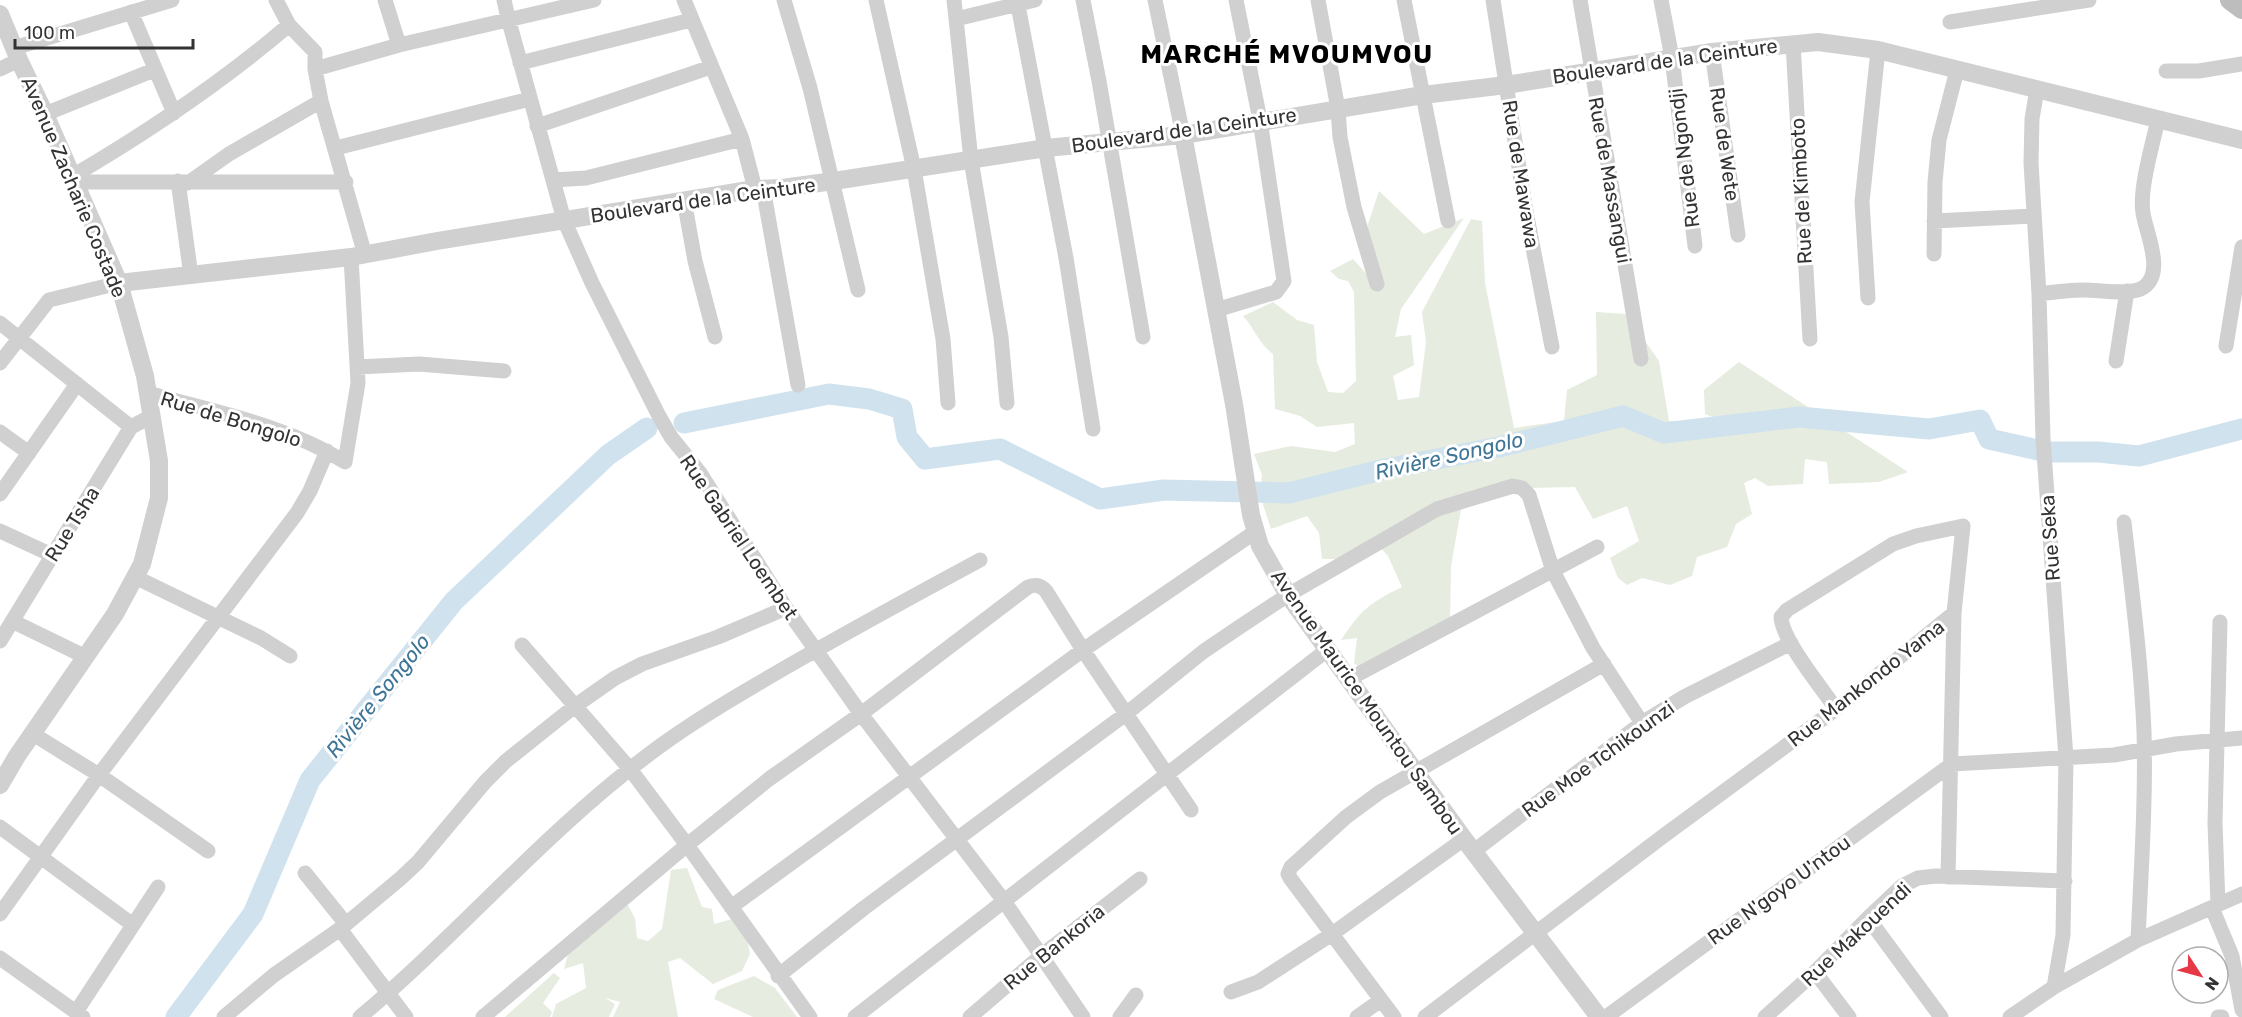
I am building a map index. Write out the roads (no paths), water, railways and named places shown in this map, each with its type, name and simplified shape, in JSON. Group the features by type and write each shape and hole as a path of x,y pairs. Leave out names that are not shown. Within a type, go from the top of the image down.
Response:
{"main road":[{"path":"2230,0 2242,9"}],"street":[{"path":"0,69 17,54 153,3 172,0"},
{"path":"276,0 289,25 315,52 315,69 321,100 346,182 358,256 357,367 419,364 504,371"},
{"path":"385,0 399,45"},
{"name":"Rue Gabriel Loembet","path":"504,0 564,220 592,283 659,416 671,437 700,473 786,608 861,714 1004,901 1083,1017"},
{"path":"315,69 508,18 594,0"},
{"path":"684,0 742,139 759,188 798,385"},
{"path":"784,0 834,181 858,290"},
{"path":"876,0 914,169 943,339 948,403"},
{"path":"954,0 971,160 1000,337 1007,403"},
{"path":"956,20 1017,2 1035,0"},
{"path":"1083,0 1143,337"},
{"path":"1155,0 1182,135"},
{"path":"1216,310 1276,292 1284,281 1260,120 1236,0"},
{"path":"1318,0 1354,207 1377,284"},
{"path":"1404,0 1448,221"},
{"name":"Rue de Mawawa","path":"1493,0 1525,206 1552,347"},
{"name":"Rue de Massangui","path":"1580,0 1641,359"},
{"name":"Rue de Ngondji","path":"1661,0 1672,58 1695,246"},
{"path":"1950,22 2089,0"},
{"path":"1017,2 1066,258 1093,429"},
{"path":"132,12 154,70 174,113"},
{"name":"Avenue Zacharie Costade","path":"0,14 119,283 145,376 159,461 159,498 141,564 135,577 115,614 0,785"},
{"path":"520,63 691,20"},
{"path":"72,179 174,113 243,64 289,25"},
{"name":"Boulevard de la Ceinture","path":"119,283 358,256 437,240 759,188 834,181 1046,148 1182,135 1260,120 1506,85 1712,52 1818,42 1878,50 2242,140"},
{"name":"Rue de Kimboto","path":"1793,44 1810,339"},
{"path":"1868,298 1862,202 1878,50"},
{"name":"Rue de Wete","path":"1712,52 1738,235"},
{"path":"2166,71 2199,71 2242,64"},
{"path":"537,126 711,66"},
{"path":"45,114 154,70"},
{"path":"1934,254 1939,140 1957,70"},
{"name":"Rue Seka","path":"2037,89 2032,119 2031,163 2039,294 2044,458 2066,758 2063,935 2054,987"},
{"path":"336,148 530,99"},
{"path":"183,182 321,100"},
{"path":"2039,294 2142,289 2152,273 2153,260 2142,212 2142,197 2158,118"},
{"name":"Avenue Maurice Mountou Sambou","path":"1182,135 1216,310 1253,523 1260,546 1288,595 1327,650 1469,845 1599,1017"},
{"path":"554,180 586,178 742,139"},
{"path":"72,179 346,182"},
{"path":"183,182 191,276"},
{"path":"684,200 695,261 715,338"},
{"path":"1934,221 2034,216"},
{"path":"2226,346 2242,247"},
{"path":"0,363 49,300 119,283"},
{"path":"2115,361 2127,291"},
{"path":"0,323 131,427 152,416"},
{"name":"Rue de Bongolo","path":"148,393 277,429 327,451 345,462 358,383 357,367"},
{"path":"0,494 77,384"},
{"name":"Rue Tsha","path":"0,641 131,427"},
{"path":"0,432 29,453"},
{"path":"0,914 99,775 297,513 310,491 327,451"},
{"path":"778,976 864,908 1127,713 1204,651 1288,595 1437,509 1514,486 1522,488 1528,495 1553,571 1593,648 1642,723"},
{"path":"2124,522 2139,647 2144,751 2138,940"},
{"path":"731,908 911,778 1253,523"},
{"path":"1836,709 1781,625 1781,617 1787,610 1893,544 1916,536 1963,526 1954,614"},
{"path":"0,531 52,555"},
{"path":"1349,679 1597,547"},
{"path":"360,1017 454,933 567,823 630,769 713,711 816,649 980,560"},
{"path":"135,577 261,638 290,656"},
{"path":"483,1017 687,844 769,779 861,714 1034,584 1046,591 1191,810"},
{"path":"224,1017 274,975 343,926 418,862 506,760 575,706 615,678 642,664 718,637 786,608"},
{"name":"Rue Mankondo Yama","path":"1425,1017 1611,875 1836,709 1954,614"},
{"name":"Rue Mankondo Yama","path":"1948,877 1954,614"},
{"path":"12,621 86,657"},
{"path":"2220,622 2215,907 2232,956 2242,1010"},
{"name":"Rue Moe Tchikounzi","path":"1231,992 1258,981 1469,845 1642,723 1684,697 1791,643"},
{"path":"522,645 630,769 687,844 778,976 810,1017"},
{"path":"855,1017 1327,650"},
{"path":"1394,1017 1288,874 1291,867 1346,817 1394,783 1416,773 1604,664"},
{"path":"33,734 99,775 208,851"},
{"path":"1952,764 2066,758 2144,751 2176,744 2242,738"},
{"name":"Rue N'goyo U'ntou","path":"1606,1017 1952,764"},
{"path":"0,827 133,925"},
{"path":"305,873 406,1017"},
{"name":"Rue Makouendi","path":"1765,1017 1815,972 1902,886 1918,878 2065,881"},
{"name":"Rue Bankoria","path":"970,1017 1041,956 1140,879"},
{"path":"0,958 80,1014 158,887"},
{"path":"2010,1017 2054,987 2138,940 2242,894"},
{"path":"1868,918 1941,1017"},
{"path":"1815,972 1849,1017"},
{"path":"1120,1017 1136,995"},
{"path":"1358,1017 1381,1000"}],"waterway":[{"name":"Rivière Songolo","path":"684,423 829,394 869,399 902,409 907,437 925,459 1000,449 1100,499 1164,490 1289,493 1385,469 1499,447 1623,416 1664,433 1799,417 1929,429 1980,420 1989,439 2047,452 2098,452 2139,456 2242,429"},
{"name":"Rivière Songolo","path":"176,1017 253,914 310,780 454,601 608,455 647,428"}],"district":[{"name":"MARCHÉ MVOUMVOU","path":"1287,54"}]}
